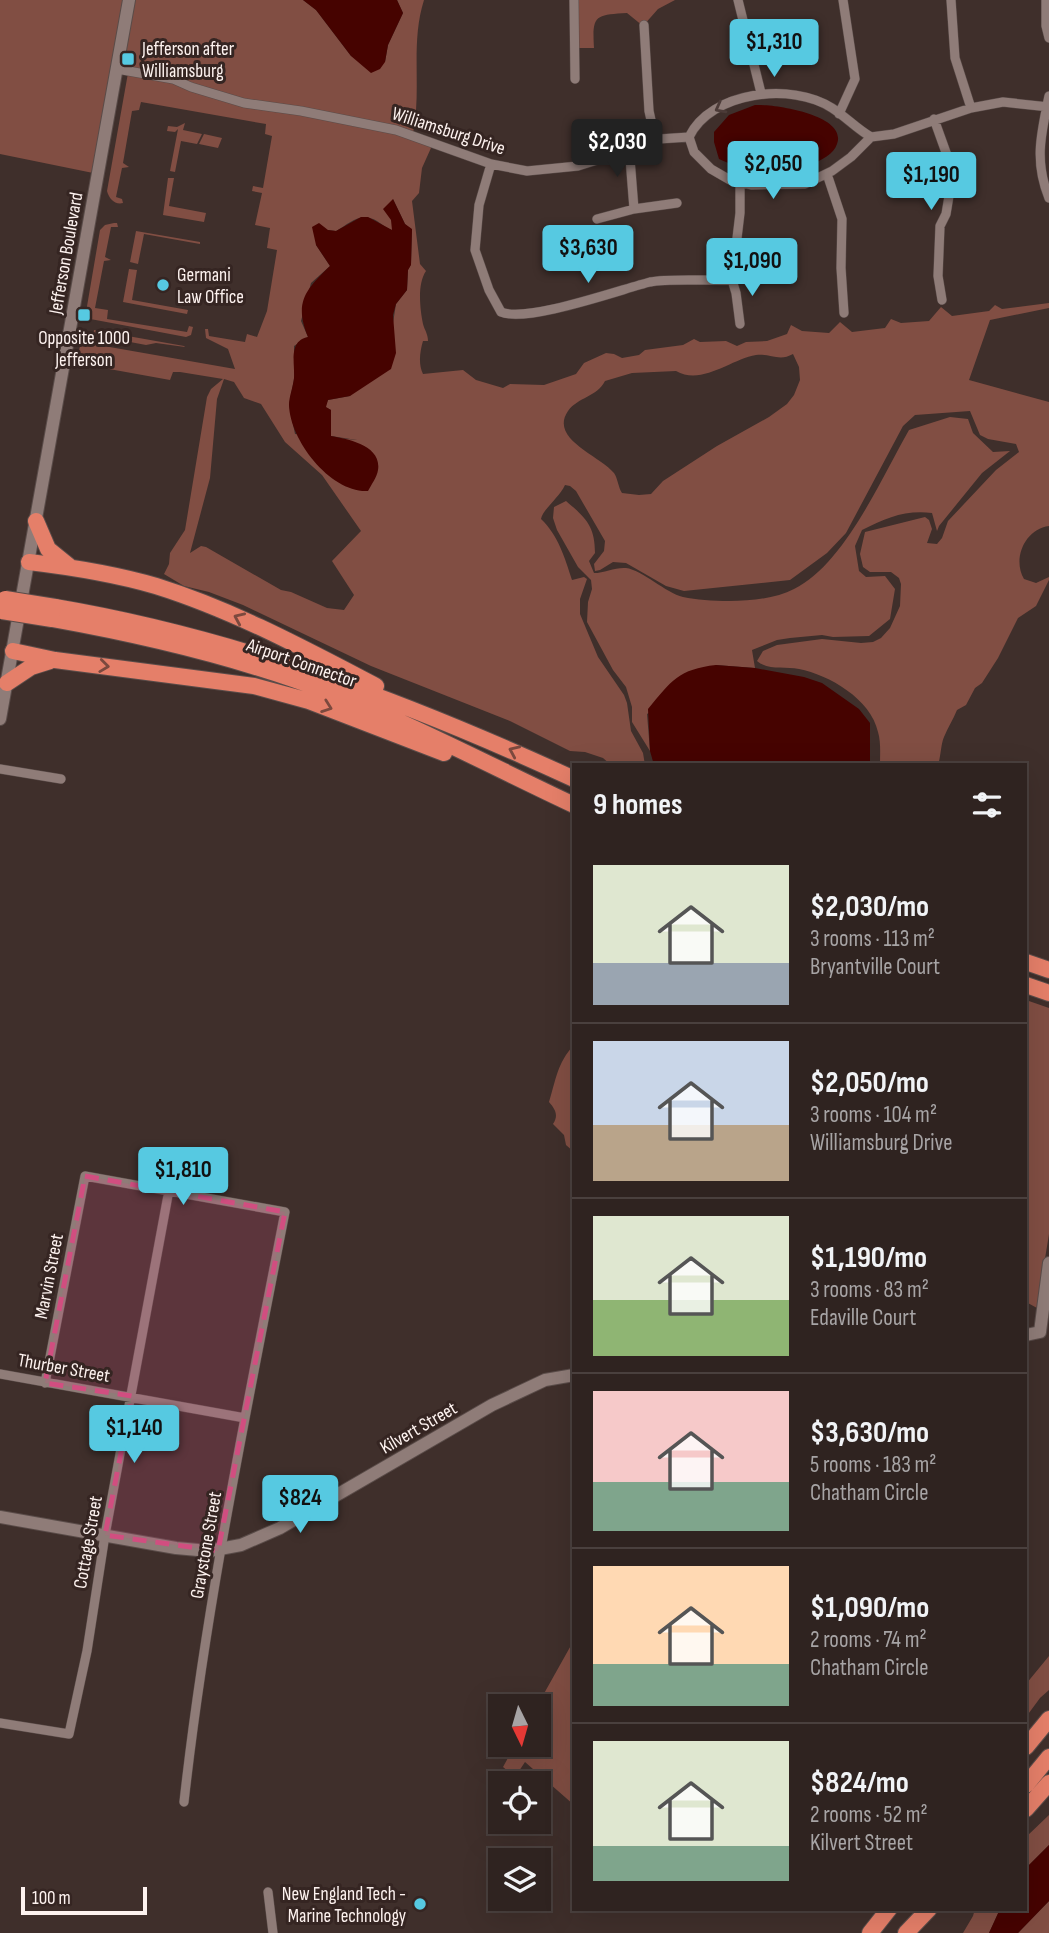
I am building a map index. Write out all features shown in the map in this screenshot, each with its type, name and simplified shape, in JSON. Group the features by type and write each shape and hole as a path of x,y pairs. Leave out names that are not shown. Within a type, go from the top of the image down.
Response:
{"highway":[{"path":"36,521 48,549 59,561 71,568"},
{"path":"29,562 129,579 206,604 285,639 453,725"},
{"name":"Airport Connector","path":"2,605 140,623 229,646 330,678 453,725 572,778"},
{"name":"Airport Connector","path":"54,613 300,681 379,712 572,803"},
{"path":"13,651 55,660 234,682 272,690 333,709 417,744 505,772"},
{"path":"7,683 31,667 55,660"},
{"path":"1027,962 1049,970"},
{"path":"1027,985 1049,993"},
{"path":"1027,1746 1049,1719"},
{"path":"1027,1784 1049,1757"},
{"path":"1027,1808 1049,1783"},
{"path":"870,1933 887,1911"},
{"path":"905,1933 922,1911"},
{"path":"905,1933 927,1911"}],"main road":[{"name":"Jefferson Boulevard","path":"0,719 130,0"},
{"path":"1044,1332 1049,1263"},
{"name":"Kilvert Street","path":"0,1517 176,1548 222,1550 261,1538 280,1528 533,1384 572,1375"}],"street":[{"path":"574,0 575,79"},
{"path":"738,0 761,93"},
{"path":"839,114 855,79 843,0"},
{"path":"951,0 955,58 971,108"},
{"path":"1046,0 1049,38"},
{"path":"643,25 649,111 655,138"},
{"name":"Williamsburg Drive","path":"117,69 173,79 244,103 396,130 491,164 527,170 579,166 655,138 689,136"},
{"path":"871,137 832,108 806,97 761,93 722,105 695,123 689,136 692,149 711,169 730,180 776,186 805,184 827,174 851,158 871,137 894,134 971,108 1003,102 1048,106"},
{"path":"1049,96 1039,155 1041,178 1049,198"},
{"path":"934,119 953,172 946,214 940,226 938,276 942,300"},
{"path":"629,146 634,209"},
{"path":"491,164 479,205 475,250 494,304 501,312 517,316 605,297 652,282 732,280"},
{"path":"827,174 842,219 841,280 844,313"},
{"path":"740,182 740,213 732,280 740,324"},
{"path":"597,219 634,209 677,203"},
{"path":"0,769 61,779"},
{"name":"Marvin Street","path":"45,1383 85,1176 169,1190"},
{"name":"Graystone Street","path":"169,1190 285,1212 245,1418 193,1719 184,1802"},
{"name":"Cottage Street","path":"0,1723 69,1734 87,1651 105,1535 169,1190"},
{"name":"Thurber Street","path":"0,1374 245,1418"},
{"path":"268,1892 273,1933"}],"highlighted area":[{"path":"85,1176 285,1212 218,1551 105,1535 132,1396 45,1383"}],"shaded area":[{"path":"0,0 303,0 316,10 351,56 385,62 388,45 403,13 397,0 424,0 418,33 417,100 413,133 435,139 422,168 419,193 412,201 420,264 426,271 421,283 420,297 423,324 428,336 428,341 423,341 420,353 423,374 463,370 476,380 503,388 510,384 544,385 576,374 584,363 606,353 622,358 639,355 645,350 683,345 694,339 700,342 726,341 737,346 746,342 767,341 787,334 791,325 802,331 829,333 840,322 852,332 885,328 891,319 901,323 929,321 941,307 952,316 989,311 995,305 1002,309 1049,303 1049,308 990,320 969,380 1049,402 1049,526 1041,528 1027,539 1019,563 1024,579 1036,583 1049,577 1049,580 1036,606 1018,618 982,683 975,688 966,705 957,710 943,740 938,763 880,763 880,744 874,720 858,699 835,683 811,672 772,667 757,661 763,651 777,645 822,639 861,643 881,638 890,628 900,606 901,584 899,578 891,572 870,572 863,567 860,554 865,532 925,517 932,529 927,543 937,544 948,521 996,470 1019,452 1016,444 980,435 970,411 915,415 903,426 846,533 827,553 790,580 684,591 666,586 626,563 613,562 595,571 594,564 604,551 605,541 576,491 565,485 541,519 564,555 572,580 584,577 587,579 580,599 580,614 598,657 624,695 631,731 643,753 645,763 609,763 603,758 585,752 570,751 510,721 371,666 243,605 184,586 164,574 170,553 185,530 207,397 211,389 223,379 173,372 170,380 76,363 81,342 235,369 228,349 206,338 205,329 208,329 209,336 245,342 247,334 257,337 267,311 277,250 267,248 270,228 255,225 262,193 252,191 253,186 263,188 272,136 265,134 266,124 141,102 139,110 132,111 123,163 129,167 122,168 116,197 122,199 123,203 115,202 107,191 128,73 117,69 98,174 0,154","holes":["393,199 405,224 412,230 411,264 407,290 396,304 393,323 350,396 328,400 325,407 331,410 331,436 357,440 295,434 289,405 294,379 294,346 308,337 301,321 311,283 330,266 316,245 328,230 336,231 366,217 392,230","793,354 799,367 800,380 787,404 663,481 651,494 622,493 614,473 578,446 565,430 564,421 572,406 597,390 605,381 632,373 676,371 686,375 706,374 746,357 779,357","224,379 234,382 244,398 261,404 285,442 322,475 361,531 332,561 354,595 344,610 327,608 281,590 206,547 201,546 190,553 210,478 217,399"]},
{"path":"303,0 397,0 403,13 380,69 371,73 351,56 316,10"},
{"path":"572,0 675,0 658,9 643,26 627,13 602,16 595,23 594,48 573,48"},
{"path":"755,105 792,109 821,119 832,126 837,134 837,144 832,152 813,164 787,171 750,171 719,159 714,132 729,115"},
{"path":"185,123 183,130 202,134 197,144 181,141 175,172 170,171 178,129 175,132 167,131 168,126 177,127"},
{"path":"204,134 222,138 218,148 199,144"},
{"path":"168,178 174,178 169,206 206,213 204,222 163,215"},
{"path":"393,199 405,224 412,229 407,290 396,304 393,315 396,353 391,369 350,396 328,400 326,407 331,410 331,436 362,445 375,455 378,461 378,470 368,491 340,483 315,462 297,434 291,419 289,402 294,378 295,348 302,339 308,337 302,315 304,298 314,282 330,266 316,245 312,227 319,223 328,230 336,231 361,217 368,217 392,230 391,220 383,209"},
{"path":"117,223 118,227 111,227 105,257 111,260 104,261 95,308 108,310 107,319 187,332 189,326 193,327 191,335 186,337 85,318 100,230 105,225"},
{"path":"136,231 200,244 144,234 138,264 130,262"},
{"path":"129,269 137,270 132,300 188,310 187,314 123,302"},
{"path":"94,330 185,347 156,343 146,345 93,335"},
{"path":"950,417 968,419 973,433 993,452 1010,451 982,473 937,531 932,513 922,512 896,516 862,530 855,546 859,571 866,577 885,576 895,589 890,619 869,636 822,635 777,640 752,650 755,668 716,665 647,714 650,751 632,722 632,707 626,687 613,670 587,622 591,580 578,567 557,530 553,518 554,507 566,501 588,523 595,544 595,553 589,561 594,573 626,568 676,595 696,599 740,601 769,597 794,589 829,561 860,518 909,430"},
{"path":"716,665 755,668 822,683 859,709 870,723 870,763 653,763 650,751 648,709 677,678 703,667"},
{"path":"1027,1000 1049,1008 1049,1234 1037,1308 1027,1303"},
{"path":"572,1047 572,1150 566,1145 564,1135 553,1124 556,1112 549,1102 560,1065"},
{"path":"572,1644 572,1803 551,1785 551,1771 535,1771 525,1762 519,1771 508,1771 503,1767 508,1757 551,1757 551,1694 544,1694"},
{"path":"1049,1656 1049,1690 1027,1716 1027,1683"},
{"path":"1049,1815 1049,1845 1027,1867 1027,1836"},
{"path":"1049,1845 1049,1901 1018,1933 989,1933 999,1911 1027,1911 1027,1867"},
{"path":"1049,1901 1049,1933 1018,1933"},
{"path":"974,1911 999,1911 989,1933 963,1933"}],"place":[{"name":"Jefferson after Williamsburg","path":"128,59"},
{"name":"Germani Law Office","path":"163,285"},
{"name":"Opposite 1000 Jefferson","path":"84,315"},
{"name":"New England Tech - Marine Technology","path":"420,1904"}]}
